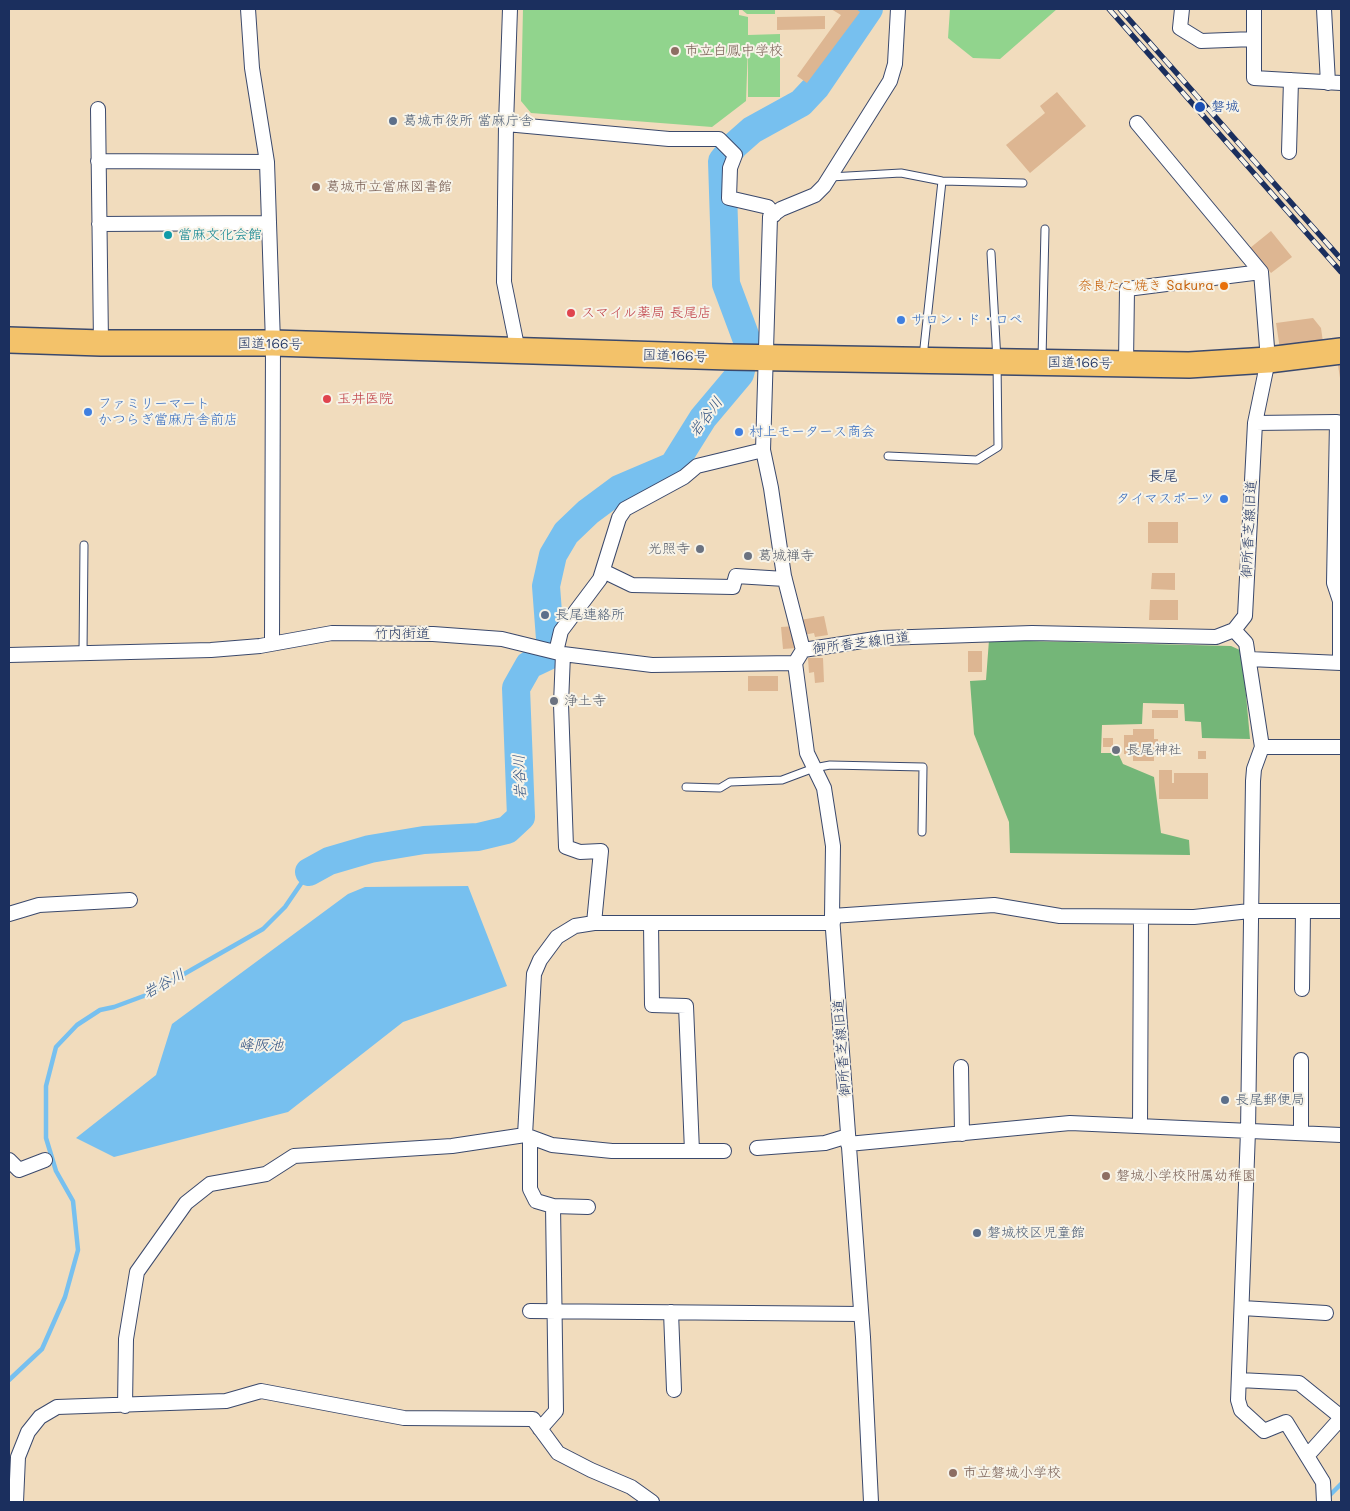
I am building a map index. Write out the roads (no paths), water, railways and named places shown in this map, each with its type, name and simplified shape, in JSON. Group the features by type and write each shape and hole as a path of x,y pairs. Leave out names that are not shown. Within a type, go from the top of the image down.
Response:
{"highway":[{"name":"国道166号","path":"9,340 101,343 273,343 767,358 1189,365 1268,360 1341,351"}],"street":[{"path":"248,9 252,68 267,162 273,343 272,643"},
{"path":"510,9 504,282 518,351"},
{"path":"803,650 785,580 771,488 763,450 770,217 815,195 830,176 890,81 895,64 898,9"},
{"path":"1182,9 1180,28 1201,41 1254,39"},
{"path":"1254,9 1254,78 1334,83 1324,9"},
{"path":"1290,152 1291,80"},
{"path":"98,109 101,343"},
{"path":"1137,123 1261,272"},
{"path":"506,124 669,139 719,139 735,155 730,168 729,198 768,206 774,215"},
{"path":"98,161 267,162"},
{"path":"99,224 268,223"},
{"path":"1126,363 1128,289 1261,272"},
{"name":"御所香芝線旧道","path":"871,1502 861,1314 832,919 833,846 824,788 806,753 794,663 803,650 882,638 1032,633 1216,637 1234,630 1245,616 1255,423 1268,360 1261,272"},
{"path":"1249,659 1341,663 1340,601 1334,582 1338,422 1255,423"},
{"path":"594,923 601,851 580,852 566,847 560,704 554,651 560,631 596,586 603,571 619,518 625,509 684,477 697,466 763,450"},
{"path":"603,571 632,585 733,587 736,576 785,580"},
{"path":"1234,630 1246,643 1262,747 1254,769 1253,781 1248,1131 1238,1400 1241,1410 1264,1431 1286,1422 1322,1482 1324,1502"},
{"name":"竹内街道","path":"9,655 211,650 272,643 332,633 433,634 502,639 554,651 652,665 794,663"},
{"path":"1262,747 1341,747"},
{"path":"9,914 39,905 130,900"},
{"path":"588,1207 553,1206 536,1200 530,1189 528,1136 534,974 540,960 557,937 575,926 594,923 832,919 994,905 1060,916 1194,917 1250,912 1341,911"},
{"path":"1302,988 1303,911"},
{"path":"1140,1126 1141,917"},
{"path":"652,923 652,1005 686,1006 692,1152"},
{"path":"1301,1060 1301,1133"},
{"path":"961,1067 962,1134"},
{"path":"757,1148 848,1140 962,1134 1070,1123 1341,1135"},
{"path":"125,1406 126,1338 136,1272 186,1202 210,1184 266,1174 294,1156 452,1146 528,1136 552,1145 612,1151 724,1151"},
{"path":"9,1160 20,1170 45,1160"},
{"path":"540,1429 556,1410 553,1206"},
{"path":"1242,1308 1326,1313"},
{"path":"530,1311 861,1314"},
{"path":"671,1312 674,1390"},
{"path":"1239,1380 1299,1383 1341,1418 1307,1456"},
{"path":"16,1502 18,1457 28,1432 40,1417 57,1407 226,1401 261,1391 404,1418 532,1419 558,1453 631,1487 652,1502"}],"lane":[{"path":"830,176 902,173 942,181 1023,183"},
{"path":"923,360 942,181"},
{"path":"1042,362 1045,229"},
{"path":"888,456 977,460 998,447 997,361 991,253"},
{"path":"83,653 84,545"},
{"path":"686,787 720,788 730,782 782,780 814,768 830,765 923,767 922,832"}],"water":[{"name":"峰阪池","path":"468,886 507,986 403,1022 288,1112 114,1157 76,1138 156,1075 172,1024 348,894 365,887"}],"waterway":[{"name":"岩谷川","path":"309,872 329,861 370,849 424,840 478,837 507,830 521,817 516,688 529,665 548,656 550,639 546,586 553,555 566,533 588,512 619,489 673,466 703,418 740,374 748,343 726,284 722,161 735,145 752,130 801,103 816,87 869,9"},
{"name":"岩谷川","path":"9,1380 42,1349 65,1297 78,1250 73,1201 56,1171 46,1138 46,1086 56,1047 77,1025 100,1010 149,994 263,929 285,907 309,872"},
{"path":"1328,1497 1341,1484"}],"railway":[{"path":"1109,9 1341,272"},
{"path":"1120,9 1341,259"}],"place":[{"name":"市立白鳳中学校","path":"675,51"},
{"name":"磐城","path":"1200,107"},
{"name":"葛城市役所 當麻庁舎","path":"393,121"},
{"name":"葛城市立當麻図書館","path":"316,187"},
{"name":"當麻文化会館","path":"168,235"},
{"name":"奈良たこ焼き Sakura","path":"1224,286"},
{"name":"スマイル薬局 長尾店","path":"571,313"},
{"name":"サロン・ド・ロペ","path":"901,320"},
{"name":"玉井医院","path":"327,399"},
{"name":"ファミリーマート かつらぎ當麻庁舎前店","path":"88,412"},
{"name":"村上モータース商会","path":"739,432"},
{"name":"タイマスポーツ","path":"1224,499"},
{"name":"光照寺","path":"700,549"},
{"name":"葛城禅寺","path":"748,556"},
{"name":"長尾連絡所","path":"545,615"},
{"name":"浄土寺","path":"554,701"},
{"name":"長尾神社","path":"1116,750"},
{"name":"長尾郵便局","path":"1225,1100"},
{"name":"磐城小学校附属幼稚園","path":"1106,1176"},
{"name":"磐城校区児童館","path":"977,1233"},
{"name":"市立磐城小学校","path":"953,1473"}],"district":[{"name":"長尾","path":"1163,476"}]}
